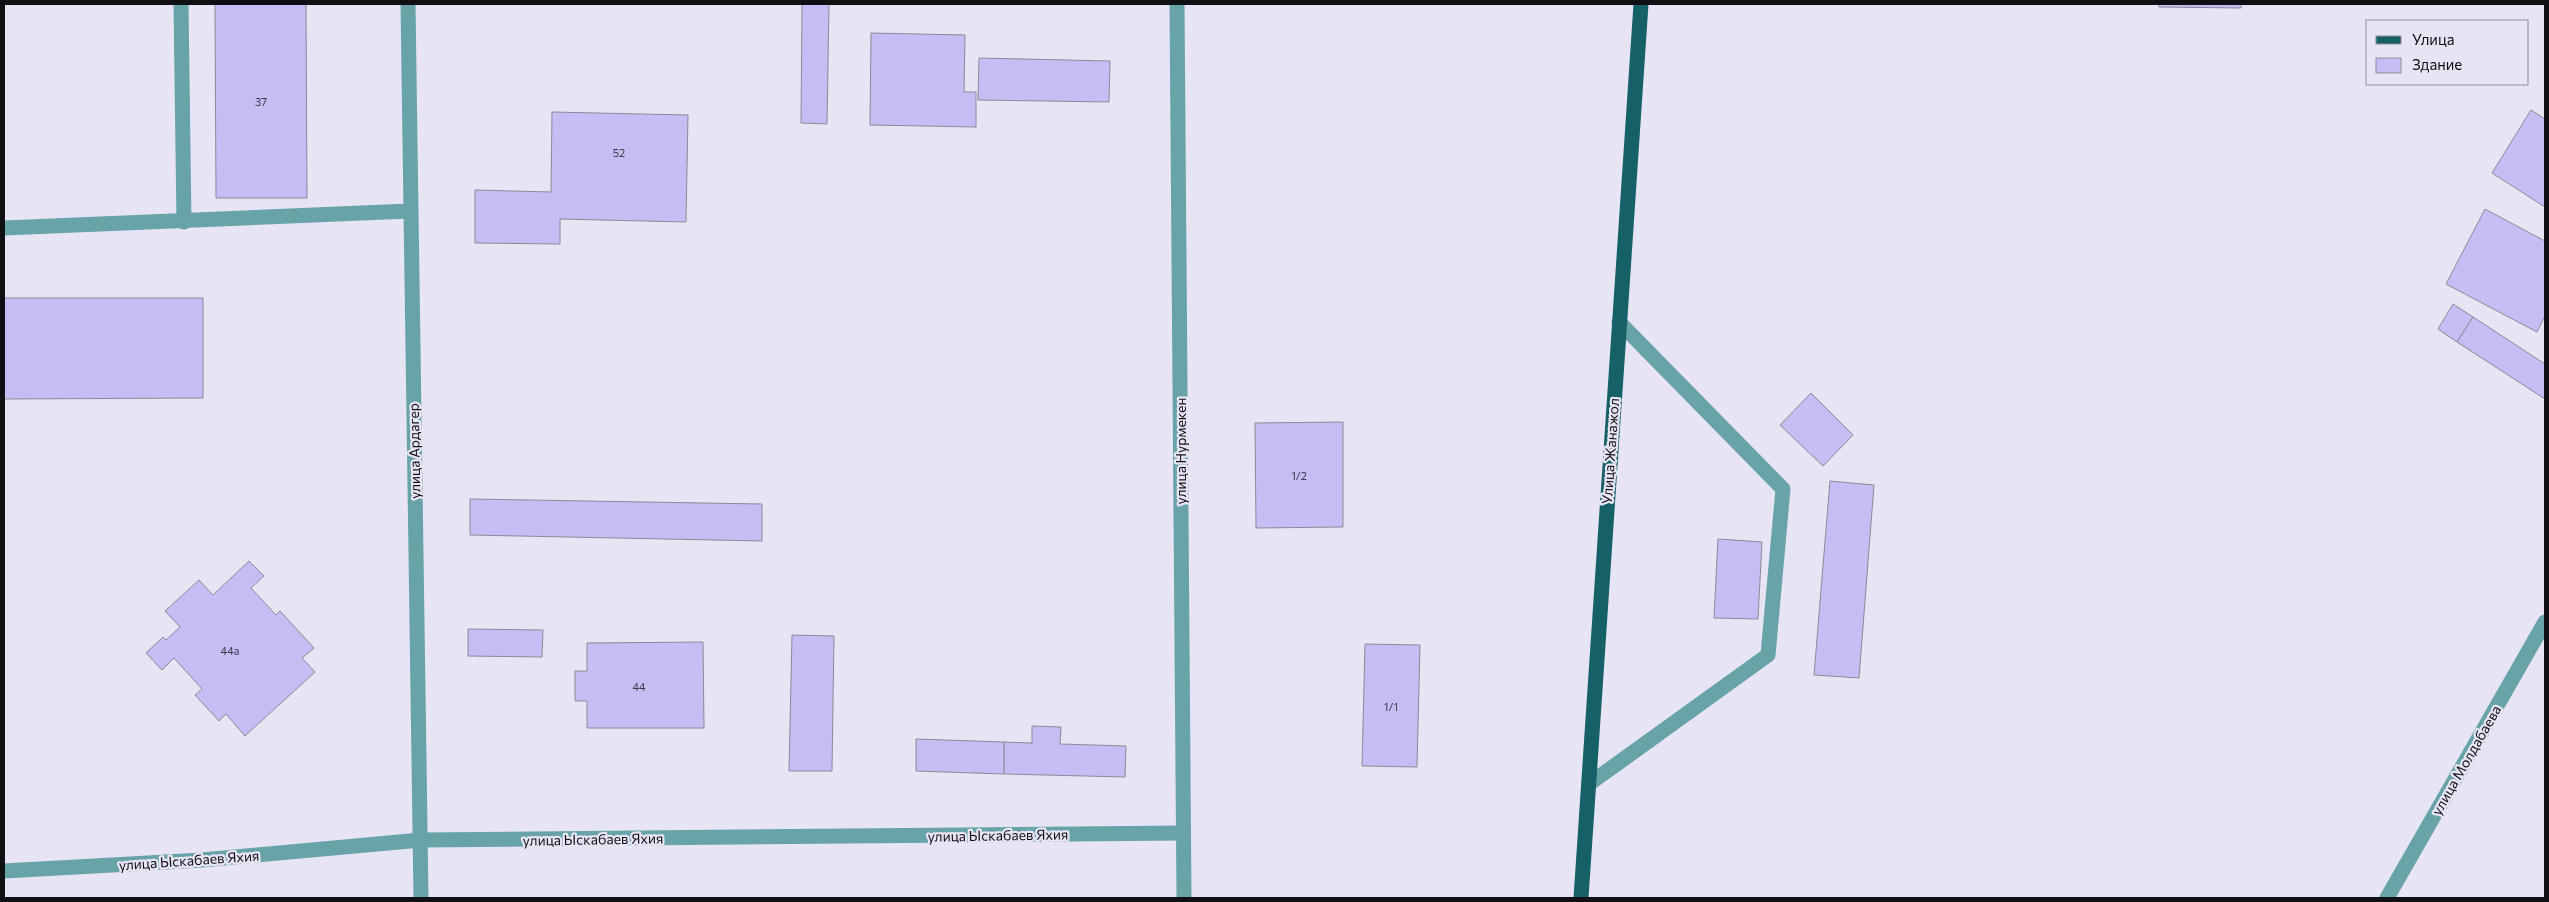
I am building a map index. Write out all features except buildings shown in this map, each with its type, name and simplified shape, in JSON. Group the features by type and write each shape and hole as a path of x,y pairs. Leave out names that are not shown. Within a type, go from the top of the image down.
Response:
{"main road":[{"name":"Улица Жанажол","path":"1581,898 1640,4"}],"street":[{"path":"181,4 184,222"},
{"name":"улица Ардагер","path":"408,4 421,898"},
{"name":"улица Нурмекен","path":"1177,4 1184,898"},
{"path":"4,228 184,222 410,211"},
{"path":"1588,784 1768,655 1783,488 1619,322"},
{"name":"улица Молдабаева","path":"2387,898 2545,622"},
{"name":"улица Ыскабаев Яхия","path":"4,871 202,860 421,840 1183,833"}]}
